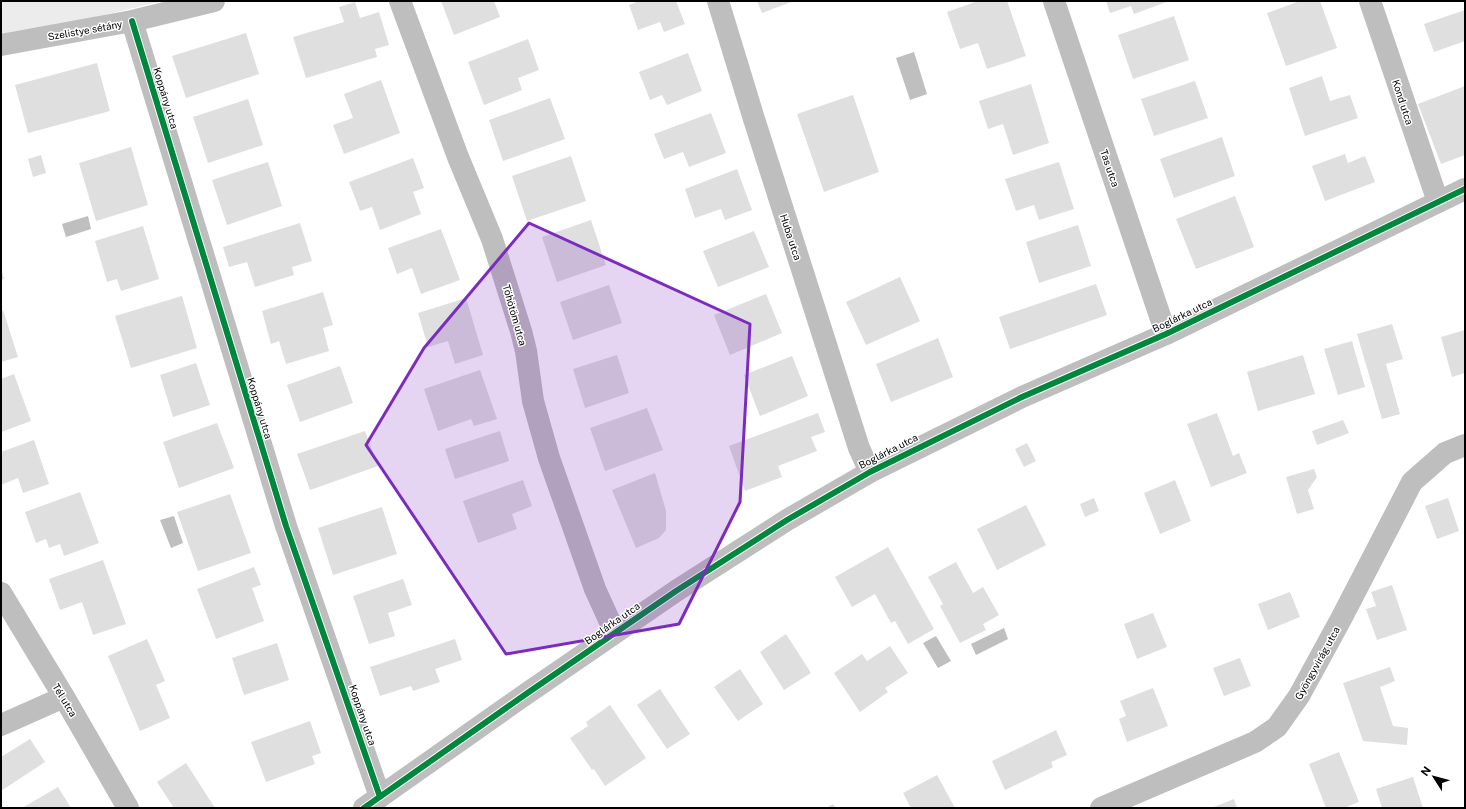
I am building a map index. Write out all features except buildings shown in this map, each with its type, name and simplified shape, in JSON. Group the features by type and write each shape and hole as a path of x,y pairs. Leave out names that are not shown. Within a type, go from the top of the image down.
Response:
{"street":[{"name":"Szelistye sétány","path":"1,46 132,21 214,1"},
{"name":"Töhötöm utca","path":"400,1 455,150 492,239 526,351 533,401 549,458 595,590 615,633"},
{"name":"Huba utca","path":"718,1 858,448 870,472"},
{"name":"Tas utca","path":"1054,1 1166,334"},
{"name":"Kond utca","path":"1370,1 1438,202"},
{"name":"Koppány utca","path":"132,21 372,802"},
{"name":"Boglárka utca","path":"372,802 737,550 870,472 1022,397 1166,334 1465,189"},
{"name":"Gyöngyvirág utca","path":"1101,808 1255,742 1277,728 1299,696 1311,675 1412,482 1445,453 1465,445"},
{"name":"Tél utca","path":"1,593 64,697 128,808"},
{"path":"1,726 64,697"}],"highlighted area":[{"path":"529,223 750,324 740,502 679,624 506,654 366,445 424,348"}],"shaded area":[{"path":"1,1 164,1 86,19 1,34"},
{"path":"914,52 927,94 910,100 896,58"},
{"path":"88,216 91,229 66,237 62,224"},
{"path":"174,516 183,543 171,548 160,520"},
{"path":"1004,628 1008,639 976,655 971,644"},
{"path":"936,636 951,661 938,668 923,643"}],"cycle path":[{"path":"132,21 286,526 380,797"},
{"path":"364,808 676,591 787,520 870,472 1022,397 1166,334 1465,189"}]}
